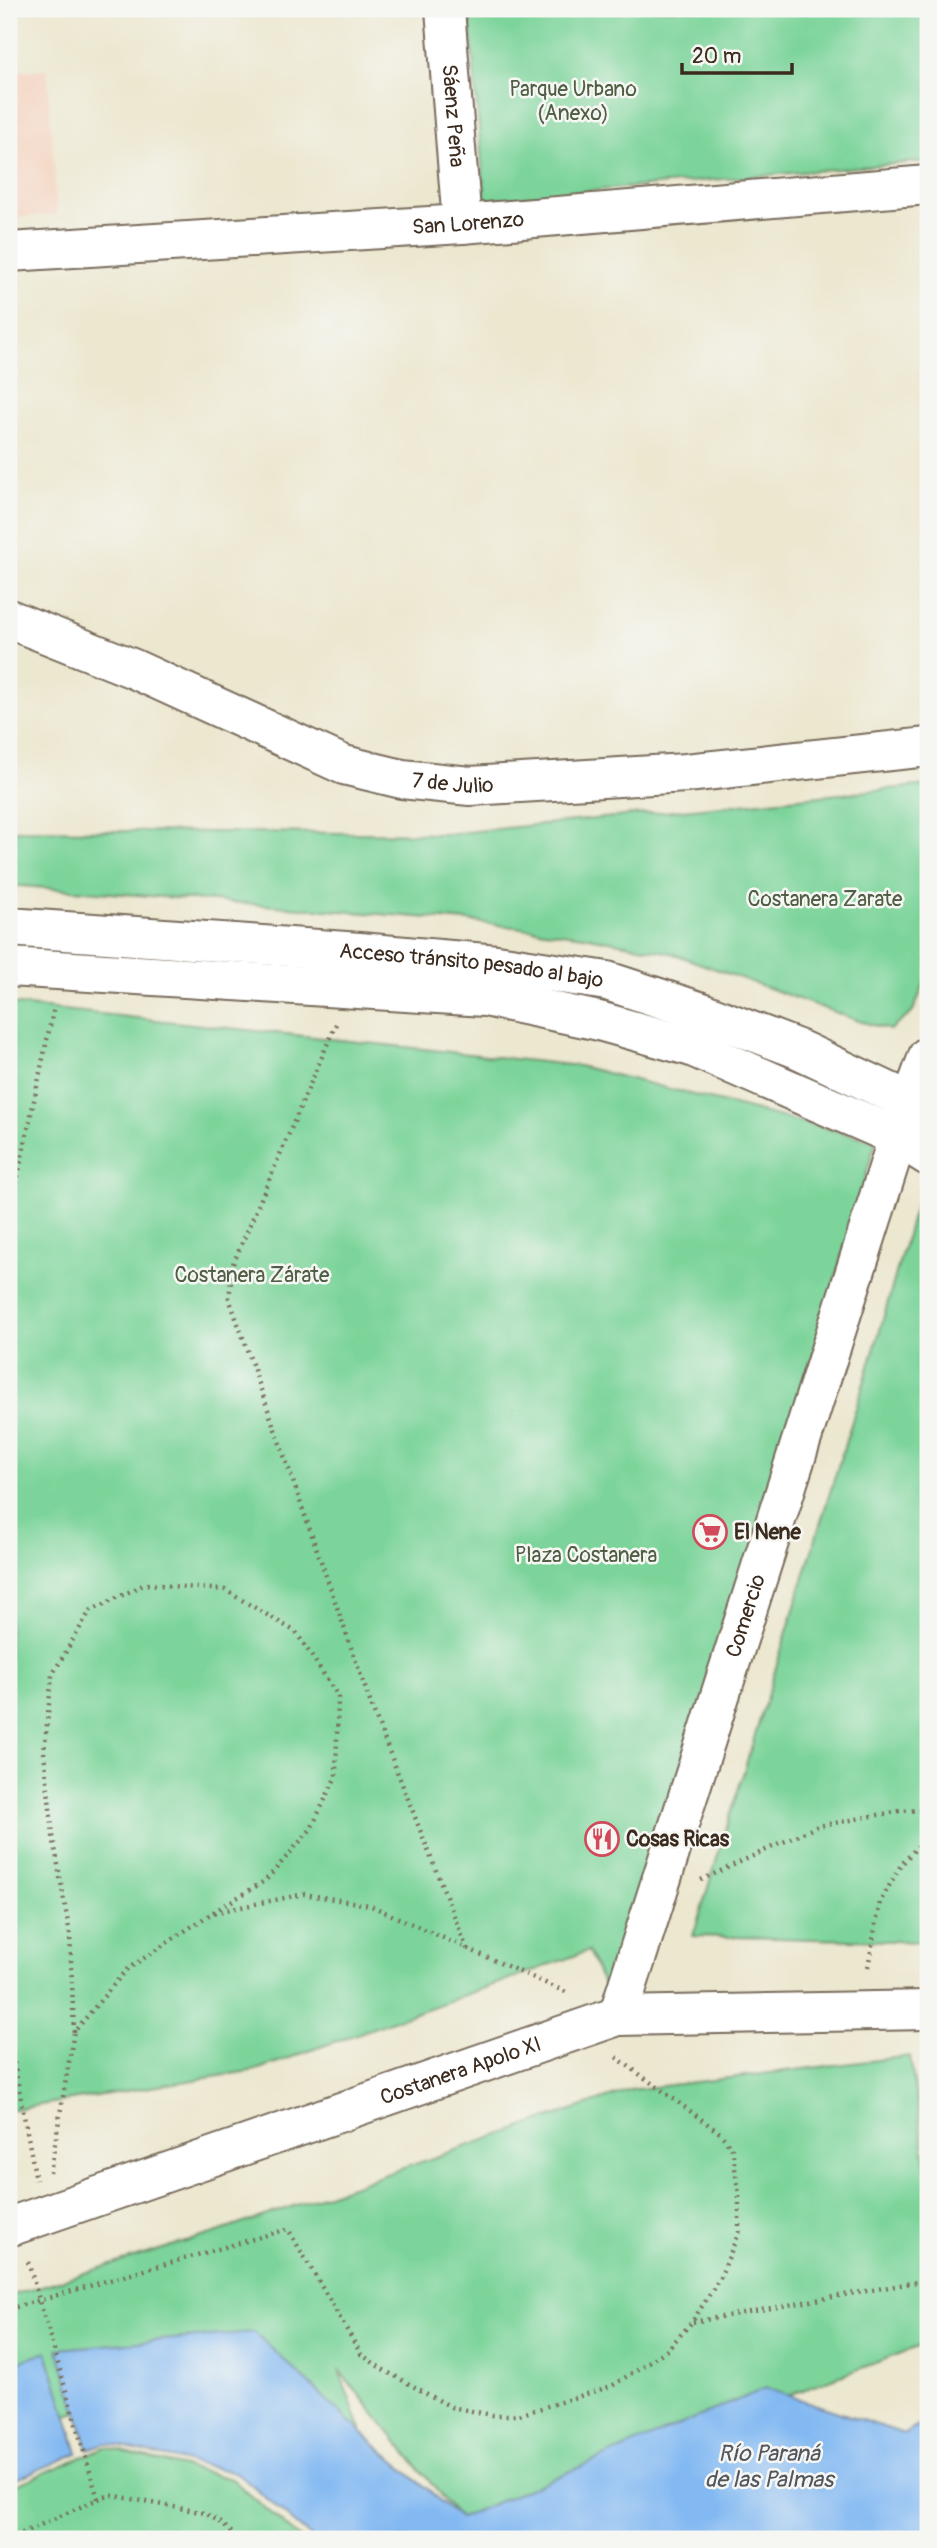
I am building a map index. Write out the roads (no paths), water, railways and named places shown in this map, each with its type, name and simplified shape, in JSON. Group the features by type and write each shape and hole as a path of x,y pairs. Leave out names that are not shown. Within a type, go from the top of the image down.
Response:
{"street":[{"name":"Sáenz Peña","path":"445,9 463,224"},
{"name":"San Lorenzo","path":"9,252 463,224 928,185"},
{"name":"7 de Julio","path":"9,619 134,669 344,765 402,779 470,786 646,775 928,747"},
{"name":"Acceso tránsito pesado al bajo","path":"9,927 360,951 497,964 607,981 699,1011 798,1049 920,1105"},
{"name":"Acceso tránsito pesado al bajo","path":"9,967 485,997 599,1021 692,1047 913,1147"},
{"name":"Comercio","path":"606,2021 655,1900 913,1147 928,1056"},
{"name":"Costanera Apolo XI","path":"25,2231 606,2021 928,2010"}],"water":[{"name":"Río Paraná de las Palmas","path":"254,2332 362,2433 460,2518 766,2388 904,2434 928,2421 928,2539 313,2539 237,2473 105,2443 88,2449 58,2349"},
{"path":"47,2352 78,2453 9,2482 9,2365"}],"place":[{"name":"El Nene","path":"710,1532"},
{"name":"Cosas Ricas","path":"602,1839"}],"park label":[{"name":"Parque Urbano (Anexo)","path":"573,101"},
{"name":"Costanera Zarate","path":"825,899"},
{"name":"Costanera Zárate","path":"252,1275"},
{"name":"Plaza Costanera","path":"586,1555"}]}
